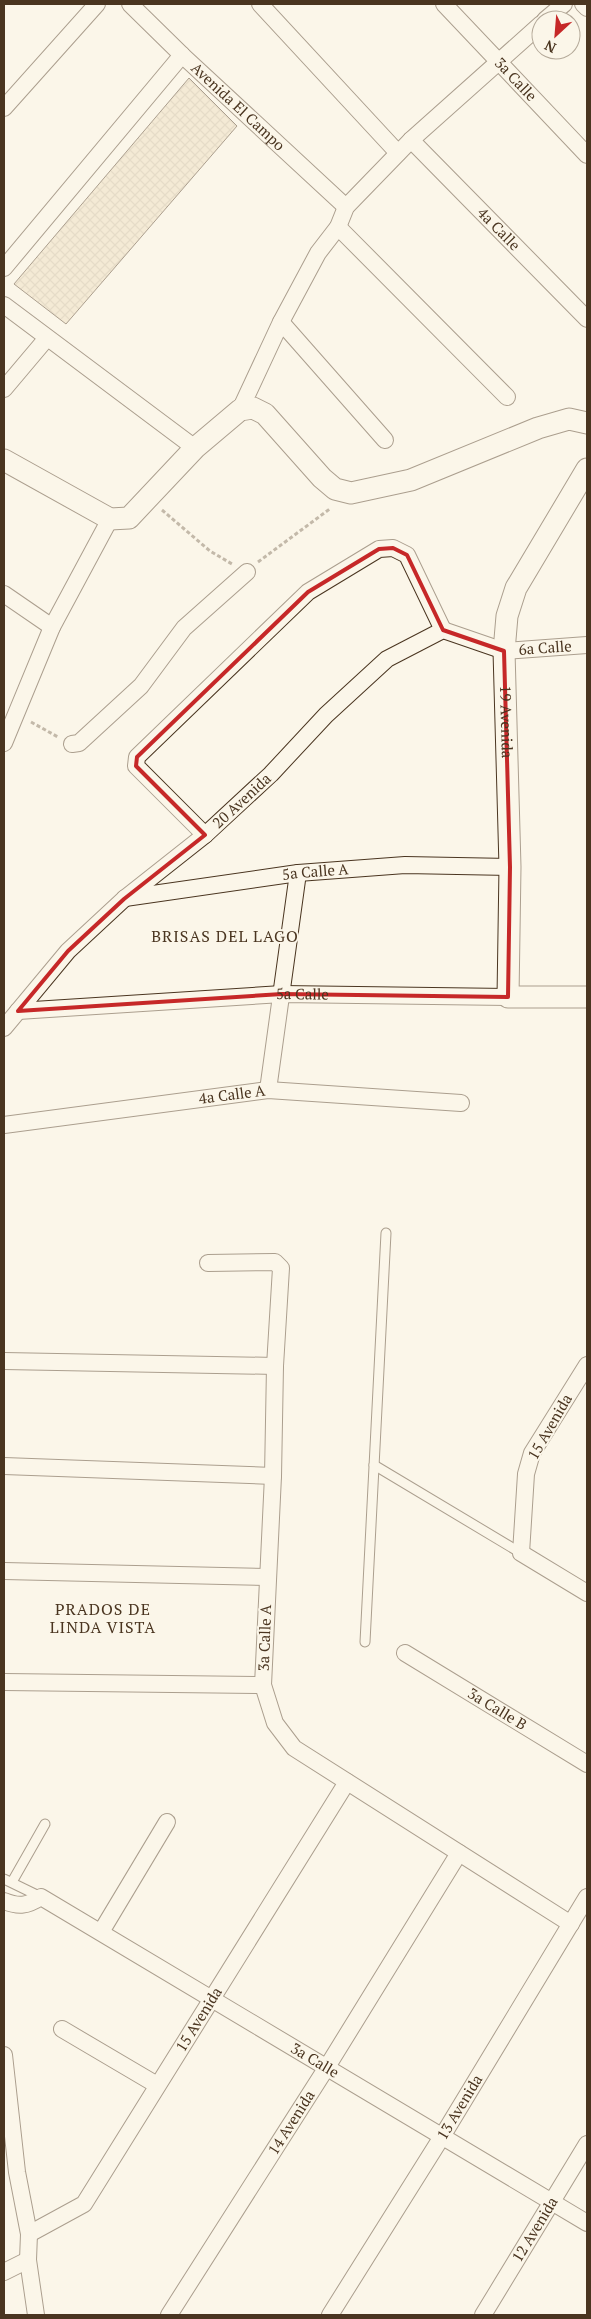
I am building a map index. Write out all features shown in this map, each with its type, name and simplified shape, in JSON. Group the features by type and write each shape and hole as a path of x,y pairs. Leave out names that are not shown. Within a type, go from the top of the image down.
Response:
{"street":[{"path":"4,108 97,4"},
{"name":"Avenida El Campo","path":"130,4 182,55 346,207"},
{"path":"260,4 398,153"},
{"name":"3a Calle","path":"444,4 587,155"},
{"path":"583,4 587,8"},
{"path":"4,460 110,519 129,518 195,448 240,410 281,322 318,253 338,227 346,207 410,140 531,33"},
{"path":"4,268 182,55"},
{"name":"4a Calle","path":"410,140 587,319"},
{"path":"338,227 507,397"},
{"path":"4,305 195,448"},
{"path":"281,322 385,440"},
{"path":"4,389 47,338"},
{"path":"240,410 253,408 265,414 322,478 335,489 351,493 411,480 538,428 569,419 587,423"},
{"name":"19 Avenida","path":"508,997 510,867 504,651 507,616 516,588 587,469"},
{"path":"8,728 52,627 110,519"},
{"path":"205,835 136,766 137,757 308,592 379,549 393,548 407,555 444,630 504,651"},
{"path":"72,744 79,742 141,686 184,628 246,572"},
{"path":"4,594 52,627"},
{"name":"20 Avenida","path":"4,1028 68,951 124,899 205,835 270,774 326,715 387,660 444,630"},
{"name":"6a Calle","path":"504,651 587,644"},
{"name":"5a Calle A","path":"124,899 298,873 405,865 510,867"},
{"path":"268,1090 298,873"},
{"name":"5a Calle","path":"18,1011 282,994 587,997"},
{"name":"4a Calle A","path":"4,1125 268,1090 461,1102"},
{"name":"3a Calle A","path":"208,1263 275,1262 281,1268 275,1366 273,1476 263,1685 275,1724 294,1748 571,1924"},
{"path":"4,1361 275,1366"},
{"name":"15 Avenida","path":"522,1553 526,1474 532,1453 587,1365"},
{"path":"4,1466 273,1476"},
{"path":"522,1553 587,1594"},
{"path":"4,1571 268,1577"},
{"name":"3a Calle B","path":"405,1654 587,1764"},
{"path":"4,1682 263,1685"},
{"name":"15 Avenida","path":"29,2234 84,2204 210,1998 347,1782"},
{"path":"101,1932 167,1822"},
{"name":"14 Avenida","path":"169,2315 327,2067 459,1853"},
{"path":"4,1901 17,1906 24,1906 40,1897"},
{"name":"3a Calle","path":"40,1897 443,2135 587,2223"},
{"name":"13 Avenida","path":"330,2315 443,2135 587,1897"},
{"path":"62,2029 157,2085"},
{"path":"4,2055 10,2175 29,2234 28,2260 36,2315"},
{"name":"12 Avenida","path":"483,2315 587,2144"},
{"path":"4,2272 28,2260"}],"lane":[{"path":"365,1642 386,1234"},
{"path":"374,1465 522,1553"},
{"path":"40,1897 8,1880 45,1824"}],"path":[{"path":"148,498 210,551 246,572 272,550 351,493"},
{"path":"8,728 72,744"}],"highlighted area":[{"path":"393,548 407,555 443,630 504,651 510,867 508,997 282,994 18,1011 68,951 124,899 205,835 136,766 137,757 308,592 379,549"}],"building":[{"path":"189,78 237,126 66,324 14,284"}],"district":[{"name":"BRISAS DEL LAGO","path":"225,936"},
{"name":"PRADOS DE LINDA VISTA","path":"103,1618"}]}
